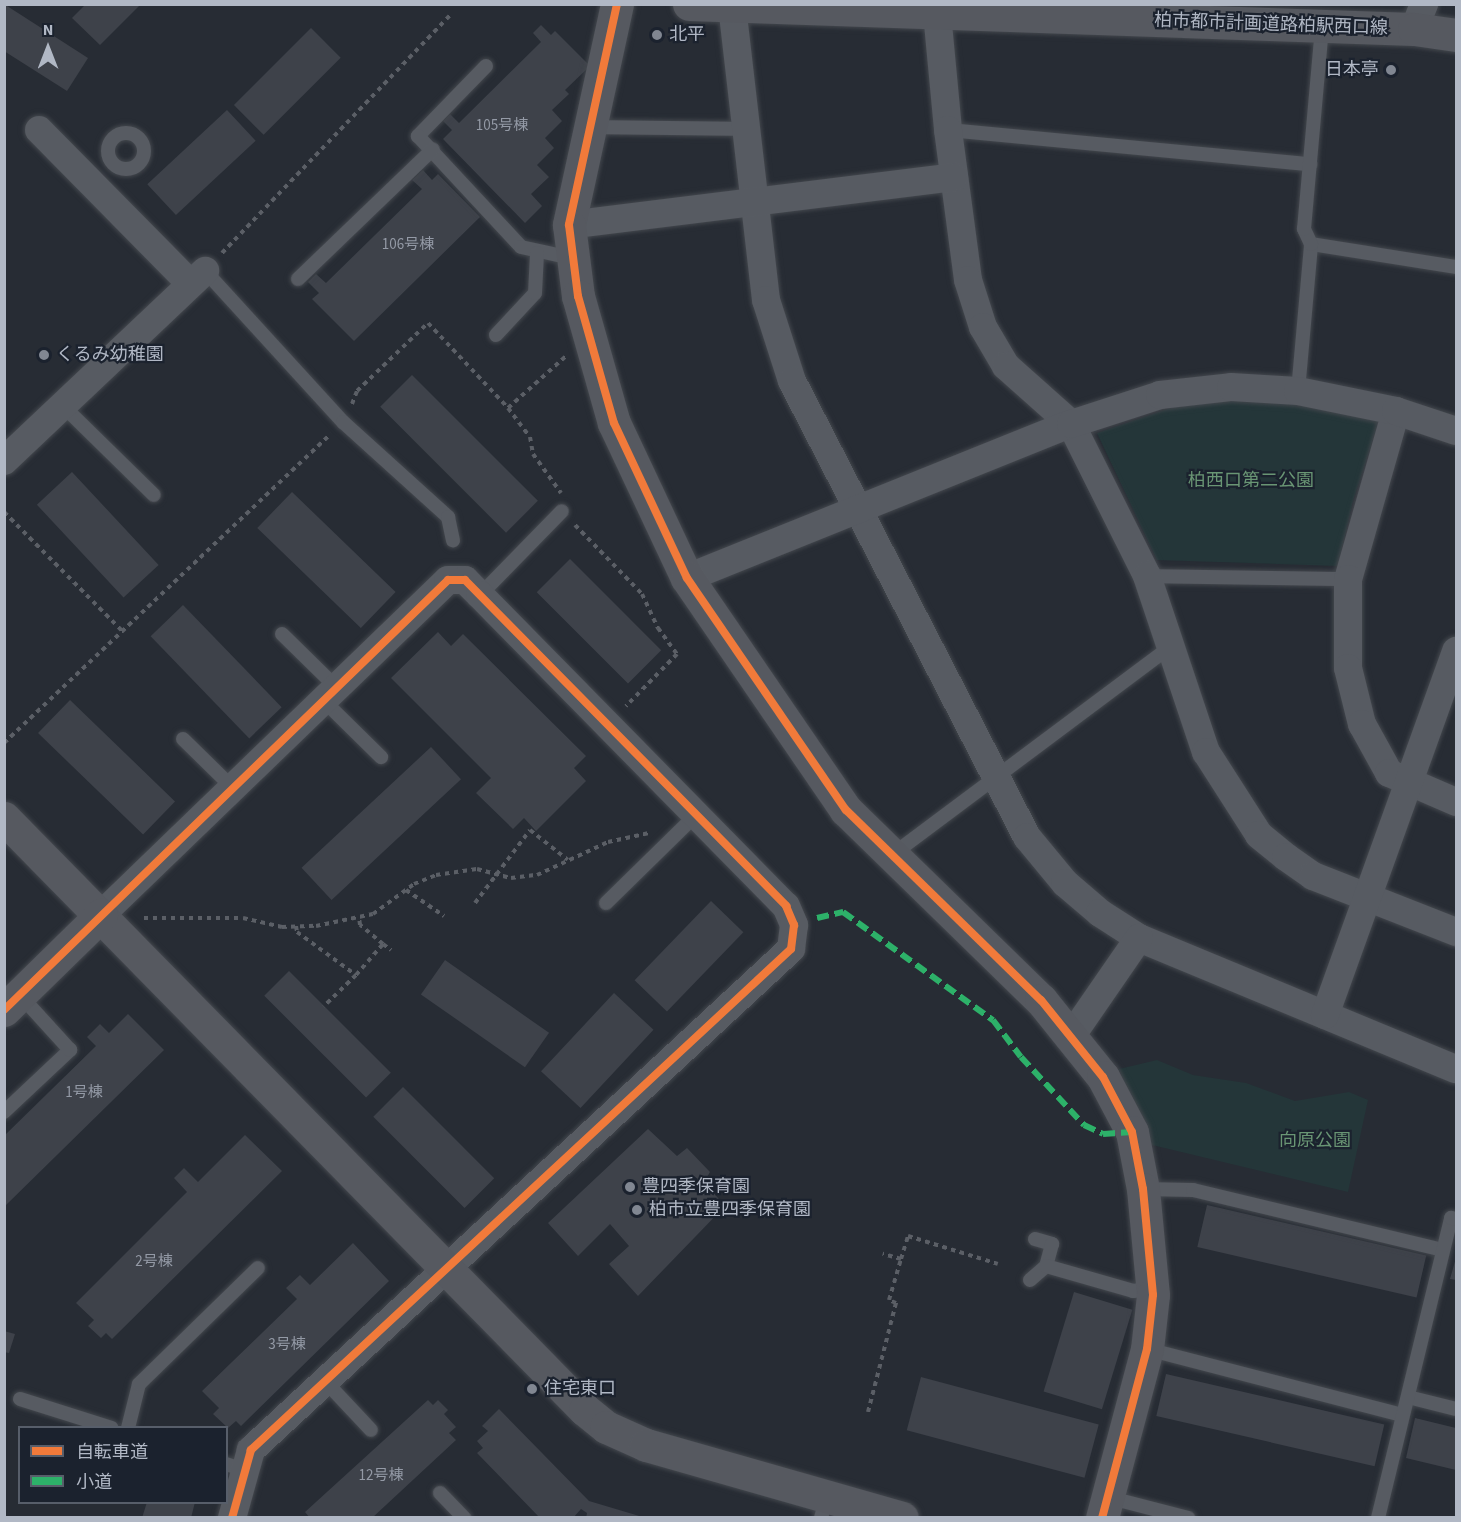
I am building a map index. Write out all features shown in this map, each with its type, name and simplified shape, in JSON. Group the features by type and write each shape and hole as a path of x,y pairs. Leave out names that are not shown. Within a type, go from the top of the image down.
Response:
{"street":[{"path":"617,4 569,225 571,258 585,325 614,423 687,578 846,810 1027,985 1072,1035 1103,1077 1132,1132 1143,1190 1153,1288 1147,1349 1104,1507"},
{"name":"柏市都市計画道路柏駅西口線","path":"689,4 863,7 937,14 1051,11 1233,14 1322,27 1419,17 1456,35"},
{"path":"732,6 757,203 766,300 792,381 993,777 1027,837 1065,883 1100,913 1139,938 1456,1069"},
{"path":"937,14 948,130 968,280 983,327 1006,366 1071,424 1147,576 1171,646 1185,697 1206,752 1259,835 1313,876 1456,932"},
{"path":"4,461 198,278 93,184 39,130"},
{"path":"569,225 954,177"},
{"path":"687,578 858,512 1071,424 1160,395 1199,388 1299,390 1396,411 1456,431"},
{"path":"1396,411 1348,579 1348,669 1362,724 1389,773 1456,802"},
{"path":"12,1002 110,926 233,788 329,692 448,580 465,580 786,906 794,926 791,949 447,1271 251,1450 236,1467 232,1518"},
{"path":"1325,1015 1365,898 1456,651"},
{"path":"4,818 447,1271 585,1410 606,1427 646,1445 824,1507 902,1518"},
{"path":"1072,1035 1139,938"}],"lane":[{"path":"1299,390 1311,244 1304,229 1322,27"},
{"path":"486,66 418,136 433,149 521,247 537,253 571,258"},
{"path":"592,126 747,129"},
{"path":"948,130 1310,164"},
{"path":"298,279 433,149"},
{"path":"93,184 113,164"},
{"path":"1311,244 1455,263"},
{"path":"496,335 535,293 537,253"},
{"path":"198,278 343,422 448,517 453,540"},
{"path":"63,406 154,495"},
{"path":"480,595 562,511"},
{"path":"1147,576 1348,579"},
{"path":"282,634 381,757"},
{"path":"892,855 993,777 1171,646"},
{"path":"183,739 233,788"},
{"path":"606,903 697,814"},
{"path":"4,1112 70,1050 12,1002"},
{"path":"1143,1190 1193,1190 1443,1250"},
{"path":"1378,1518 1451,1218 1456,1219"},
{"path":"1030,1280 1046,1266 1052,1244 1035,1239"},
{"path":"1046,1266 1133,1291 1153,1288"},
{"path":"128,1426 139,1384 258,1268"},
{"path":"1147,1349 1403,1415"},
{"path":"325,1381 371,1430"},
{"path":"1408,1397 1456,1409"},
{"path":"20,1399 106,1426"},
{"path":"440,1493 464,1518"},
{"path":"1104,1507 1188,1518"}],"path":[{"path":"198,278 452,13"},
{"path":"508,408 569,353"},
{"path":"4,743 343,422"},
{"path":"4,512 122,632"},
{"path":"475,903 530,830 568,860"},
{"path":"110,926 141,918 243,918 296,926 359,917 373,914 406,890 436,875 458,870 498,873 511,878 537,874 608,842 670,831 675,836"},
{"path":"406,890 444,916"},
{"path":"359,917 360,925 391,950"},
{"path":"296,926 297,933 356,975"},
{"path":"324,1006 356,975 383,944"},
{"path":"868,1412 897,1303 890,1300 908,1236 998,1263"},
{"path":"883,1254 901,1259"}],"green space":[{"name":"柏西口第二公園","path":"1197,399 1295,402 1380,418 1353,501 1338,566 1157,560 1097,433"},
{"name":"向原公園","path":"1157,1060 1193,1075 1246,1083 1295,1101 1349,1092 1368,1100 1348,1192 1148,1144 1119,1069"}],"building":[{"path":"4,4 88,58 67,91 4,51"},
{"path":"86,4 141,4 100,45 72,18"},
{"path":"541,25 551,35 555,31 590,66 565,90 569,94 552,110 562,121 545,138 554,148 537,165 549,177 531,194 542,206 525,223 443,139 452,130 443,121 450,114 459,123 541,42 533,33"},
{"path":"311,28 341,58 264,135 234,105"},
{"path":"227,110 256,141 176,215 147,184"},
{"path":"423,170 432,180 438,174 480,217 354,341 312,299 319,293 308,282 316,274 326,283 422,189 412,180"},
{"path":"412,375 538,501 506,533 380,407"},
{"path":"72,472 159,565 124,598 37,505"},
{"path":"292,492 396,592 361,628 257,528"},
{"path":"570,559 661,650 628,683 537,592"},
{"path":"183,605 282,707 249,738 151,636"},
{"path":"438,632 451,646 463,634 586,756 574,768 586,781 536,831 524,818 513,829 476,793 491,778 391,678"},
{"path":"70,700 175,801 143,835 38,733"},
{"path":"431,747 461,779 332,900 302,868"},
{"path":"711,901 743,932 667,1011 635,980"},
{"path":"445,960 549,1033 525,1067 421,994"},
{"path":"289,971 391,1073 366,1098 264,996"},
{"path":"614,993 653,1030 581,1108 541,1071"},
{"path":"128,1014 164,1050 4,1207 4,1136 96,1046 87,1037 100,1024 109,1033"},
{"path":"403,1087 494,1178 465,1208 373,1117"},
{"path":"648,1129 677,1156 687,1148 710,1172 704,1182 725,1206 638,1296 609,1264 629,1246 610,1224 578,1256 548,1223"},
{"path":"245,1135 282,1171 112,1339 106,1333 101,1338 88,1326 94,1320 76,1303 187,1192 174,1178 184,1168 198,1182"},
{"path":"1207,1205 1426,1256 1417,1298 1197,1247"},
{"path":"353,1243 389,1281 241,1426 236,1421 228,1428 213,1414 219,1408 202,1391 297,1299 286,1288 300,1275 310,1285"},
{"path":"1456,1258 1456,1280 1450,1279"},
{"path":"1074,1292 1132,1310 1102,1409 1044,1391"},
{"path":"4,1331 15,1334 9,1353 4,1352"},
{"path":"1166,1374 1384,1424 1375,1466 1156,1416"},
{"path":"921,1377 1099,1425 1084,1478 907,1430"},
{"path":"428,1400 433,1405 438,1400 448,1410 444,1414 456,1427 449,1433 456,1440 372,1518 310,1518 305,1512"},
{"path":"499,1409 589,1501 646,1518 586,1518 587,1513 581,1509 573,1518 540,1518 477,1453 483,1448 477,1441 488,1431 482,1426"},
{"path":"1415,1418 1456,1428 1456,1470 1406,1458"},
{"path":"146,1504 194,1504 191,1518 142,1518"}],"marked path":[{"path":"817,918 843,912 993,1020 1021,1057 1084,1125 1103,1134 1132,1132"}],"cycle path":[{"path":"617,4 569,225 578,296 614,423 687,578 846,810 1041,1000 1103,1077 1132,1132 1143,1189 1153,1295 1147,1349 1102,1518"},
{"path":"4,1010 448,580 465,580 786,906 794,925 791,949 251,1450 232,1518"}],"place":[{"name":"北平","path":"657,35"},
{"name":"日本亭","path":"1391,70"},
{"name":"くるみ幼稚園","path":"44,355"},
{"name":"豊四季保育園","path":"630,1187"},
{"name":"柏市立豊四季保育園","path":"637,1210"},
{"name":"住宅東口","path":"532,1389"}]}
